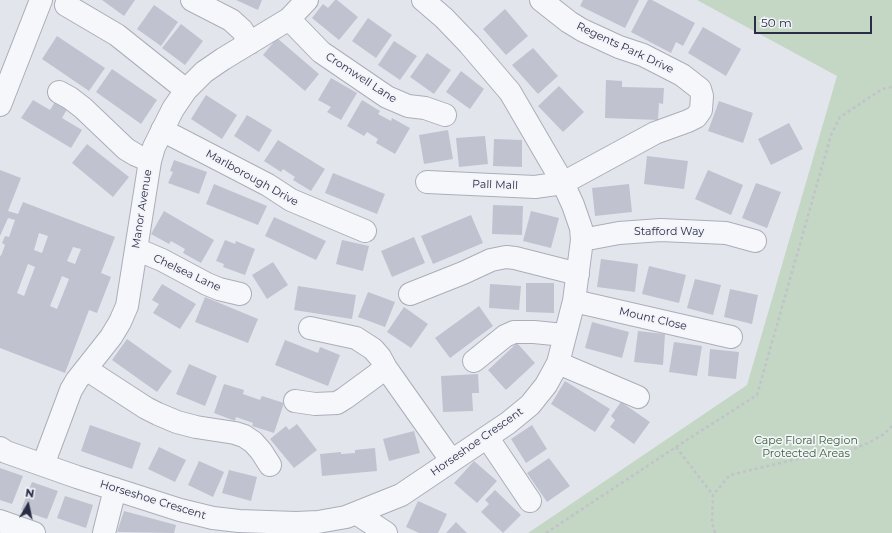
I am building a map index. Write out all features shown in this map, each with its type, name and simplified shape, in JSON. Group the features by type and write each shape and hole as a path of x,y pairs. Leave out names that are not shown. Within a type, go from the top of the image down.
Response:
{"street":[{"path":"0,105 7,62 41,0"},
{"path":"192,0 231,20 242,30 250,42"},
{"name":"Manor Avenue","path":"43,465 71,390 77,380 111,337 127,306 150,161 162,130 186,90 204,72 224,58 289,19 307,0"},
{"name":"Horseshoe Crescent","path":"0,448 43,465 115,490 239,527 296,524 340,518 401,495 487,437 530,405 546,385 558,363 574,301 582,240 581,228 573,204 563,183 510,92 469,44 444,18 422,0"},
{"name":"Regents Park Drive","path":"541,0 569,22 582,30 648,58 682,75 700,89 702,96 701,110 692,119 678,126 655,133 563,183"},
{"path":"66,5 117,35 186,90"},
{"name":"Cromwell Lane","path":"289,19 321,52 387,97 408,106 426,108 445,115"},
{"path":"59,92 83,108 126,149 150,161"},
{"name":"Marlborough Drive","path":"162,130 268,185 291,200 365,231"},
{"name":"Pall Mall","path":"427,182 535,186 563,183"},
{"name":"Stafford Way","path":"582,240 619,233 661,230 726,234 755,241"},
{"name":"Chelsea Lane","path":"136,249 162,260 207,284 219,289 240,294"},
{"path":"410,294 491,260 506,257 578,274"},
{"name":"Mount Close","path":"574,301 731,338"},
{"path":"310,328 356,338 373,349 452,460"},
{"path":"474,360 505,336 514,332 564,335"},
{"path":"558,363 638,396"},
{"path":"295,401 315,404 337,403 386,368"},
{"path":"86,369 146,408 158,414 177,422 196,427 235,433 244,436 253,442 270,465"},
{"path":"487,437 530,501"},
{"path":"104,533 115,490"},
{"path":"356,513 386,533"},
{"path":"0,521 34,533"}],"path":[{"path":"546,533 757,395 831,135 840,117 882,89 892,87"},
{"path":"715,533 712,522 713,495 730,476 797,459 839,454 868,443 884,434 892,426"},
{"path":"676,447 713,495"}],"green space":[{"name":"Cape Floral Region Protected Areas","path":"697,0 892,0 892,533 528,533 747,385 837,76"}],"building":[{"path":"102,0 135,0 124,16"},
{"path":"236,0 262,0 258,10"},
{"path":"335,0 358,17 339,40 312,18 323,4 328,8"},
{"path":"583,0 639,0 625,28 580,6"},
{"path":"648,0 652,0 695,23 683,46 676,42 671,53 631,32"},
{"path":"154,5 178,22 161,46 137,29"},
{"path":"505,9 528,36 506,55 483,29"},
{"path":"368,18 392,35 376,58 352,41"},
{"path":"181,24 203,41 185,65 162,48"},
{"path":"703,27 741,49 726,76 688,53"},
{"path":"57,36 105,68 89,91 42,59"},
{"path":"277,38 319,74 305,91 263,55"},
{"path":"394,41 417,56 400,80 378,65"},
{"path":"533,48 558,76 538,94 512,65"},
{"path":"427,53 451,70 434,94 410,77"},
{"path":"112,69 157,100 141,124 96,92"},
{"path":"461,71 484,89 470,109 446,92"},
{"path":"331,78 357,93 341,120 327,112 331,107 318,100"},
{"path":"606,80 622,81 622,87 664,88 663,104 659,103 658,120 605,118"},
{"path":"559,86 584,112 563,132 538,106"},
{"path":"206,95 237,115 222,139 191,119"},
{"path":"58,97 70,104 62,118 82,130 71,148 21,118 33,100 50,110"},
{"path":"362,100 380,111 378,114 391,121 392,118 410,128 395,154 376,143 378,139 367,132 364,136 347,126"},
{"path":"719,101 753,113 743,143 708,131"},
{"path":"247,115 272,130 259,152 234,136"},
{"path":"789,123 803,149 771,165 758,139"},
{"path":"448,130 453,159 424,164 419,135"},
{"path":"485,136 488,164 459,167 456,138"},
{"path":"494,139 522,140 522,167 493,166"},
{"path":"278,140 325,169 311,191 293,180 295,177 283,169 281,172 264,161"},
{"path":"87,144 129,177 113,197 72,163"},
{"path":"647,156 688,161 684,189 644,184"},
{"path":"174,160 207,172 199,194 168,183 173,172 170,171"},
{"path":"0,170 21,178 8,211 18,214 23,202 115,237 101,273 111,277 97,313 89,310 65,373 0,348 0,255 1,256 5,245 2,243 5,236 9,237 15,220 8,218 0,236","holes":["39,233 48,236 42,253 34,250","73,247 81,249 75,264 67,261","28,264 35,267 24,296 17,293","62,276 69,279 57,309 50,306"]},
{"path":"708,170 743,185 731,215 695,199"},
{"path":"333,173 385,194 377,214 325,193"},
{"path":"756,183 781,192 767,228 742,218"},
{"path":"214,184 267,206 258,225 206,204"},
{"path":"629,184 632,212 595,216 592,188"},
{"path":"493,205 523,206 522,235 492,234"},
{"path":"164,211 214,240 201,263 183,253 185,249 171,241 169,244 151,234"},
{"path":"531,211 559,218 551,248 523,241"},
{"path":"471,215 483,243 433,264 421,236"},
{"path":"274,217 326,241 316,260 265,236"},
{"path":"414,237 425,263 392,277 381,251"},
{"path":"225,240 235,244 236,241 255,249 245,275 223,267 224,264 216,261"},
{"path":"342,240 369,246 363,271 336,264"},
{"path":"601,259 638,264 635,292 597,287"},
{"path":"273,262 288,285 267,299 252,275"},
{"path":"649,266 686,275 679,303 642,294"},
{"path":"695,279 721,285 713,315 687,308"},
{"path":"526,283 554,283 554,313 526,312"},
{"path":"162,284 196,304 180,329 153,313 159,304 152,300"},
{"path":"490,284 521,286 519,310 489,308"},
{"path":"298,286 356,295 352,319 294,310"},
{"path":"730,289 758,295 752,324 724,317"},
{"path":"368,292 395,302 385,327 358,317"},
{"path":"205,297 258,319 248,343 195,322"},
{"path":"479,306 493,326 450,358 435,338"},
{"path":"404,307 428,324 411,348 387,332"},
{"path":"592,322 629,332 622,358 585,348"},
{"path":"638,331 665,334 663,365 634,362"},
{"path":"127,339 172,371 157,392 112,360"},
{"path":"285,340 318,353 320,347 340,355 328,386 275,365"},
{"path":"674,342 702,346 697,376 669,372"},
{"path":"517,343 535,363 506,390 488,370"},
{"path":"710,349 739,352 736,379 708,376"},
{"path":"189,364 217,376 205,406 176,394"},
{"path":"478,374 479,393 472,393 473,411 443,412 441,376"},
{"path":"565,381 610,409 595,432 551,404"},
{"path":"224,384 244,390 243,394 260,400 262,396 284,403 274,433 252,426 253,423 236,417 235,421 214,413"},
{"path":"621,402 650,422 634,444 610,427 615,420 611,416"},
{"path":"297,424 317,450 294,468 270,439 286,426 289,430"},
{"path":"90,425 141,443 132,469 81,451"},
{"path":"532,425 547,449 526,463 511,439"},
{"path":"414,431 420,453 389,461 383,439"},
{"path":"159,447 186,460 175,482 148,469"},
{"path":"375,448 377,471 322,476 320,454 341,452 341,454 355,453 355,450"},
{"path":"549,458 570,486 547,502 527,473"},
{"path":"199,461 224,472 213,497 188,485"},
{"path":"474,461 497,481 477,503 454,483"},
{"path":"0,468 23,476 12,504 0,500"},
{"path":"229,470 257,477 251,501 222,493"},
{"path":"32,482 58,491 47,519 21,510"},
{"path":"495,490 521,515 503,533 481,512 489,504 485,500"},
{"path":"65,496 93,505 86,528 57,518"},
{"path":"418,501 447,514 438,533 419,533 406,527"},
{"path":"124,511 176,525 174,533 117,532"},
{"path":"456,522 467,533 446,533"}]}
